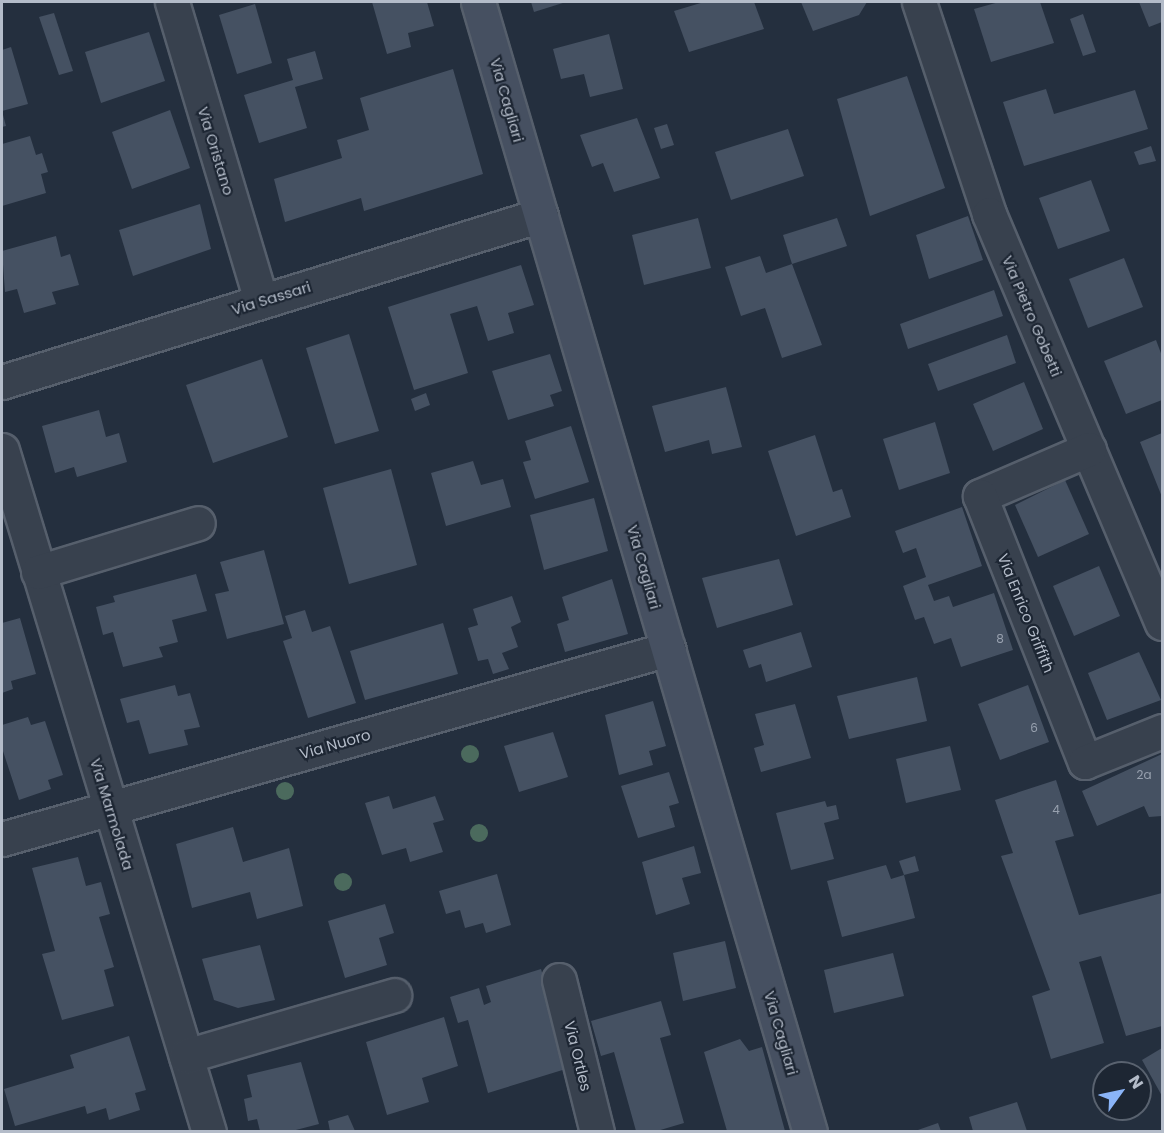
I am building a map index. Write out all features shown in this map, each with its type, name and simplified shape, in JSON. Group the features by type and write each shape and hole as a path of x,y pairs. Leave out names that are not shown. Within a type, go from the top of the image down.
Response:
{"street":[{"name":"Via Oristano","path":"172,2 261,301"},
{"name":"Via Cagliari","path":"478,2 810,1131"},
{"name":"Via Pietro Gobetti","path":"919,2 988,214 1162,623"},
{"name":"Via Sassari","path":"2,382 540,214"},
{"name":"Via Enrico Griffith","path":"1089,449 980,496 1085,762 1162,731"},
{"name":"Via Marmolada","path":"2,450 209,1131"},
{"path":"38,572 198,523"},
{"name":"Via Nuoro","path":"2,839 668,649"},
{"name":"Via Ortles","path":"559,980 597,1131"},
{"path":"186,1056 394,995"}],"building":[{"path":"372,2 427,2 434,26 408,33 411,47 387,54"},
{"path":"531,2 566,2 534,12"},
{"path":"704,2 754,2 764,29 689,52 674,11"},
{"path":"801,2 867,2 859,15 813,31"},
{"path":"999,2 1040,2 1054,43 991,62 974,9"},
{"path":"1139,2 1162,2 1162,22 1149,27"},
{"path":"255,4 272,63 237,74 219,15"},
{"path":"54,13 73,71 59,75 39,17"},
{"path":"1083,14 1096,52 1083,56 1070,19"},
{"path":"149,32 165,81 101,103 85,52"},
{"path":"609,34 623,89 590,97 584,74 561,79 553,49"},
{"path":"11,47 28,104 2,111 2,50"},
{"path":"315,51 323,79 295,87 307,128 259,143 244,95 293,80 287,59"},
{"path":"453,69 483,174 364,211 361,198 285,222 274,179 342,158 337,140 369,130 360,98"},
{"path":"907,76 945,188 870,216 837,99"},
{"path":"1046,89 1054,114 1135,90 1148,129 1024,166 1003,102"},
{"path":"170,110 190,168 132,189 112,132"},
{"path":"2,111 6,126 2,127"},
{"path":"637,118 660,178 614,192 603,163 592,167 580,135"},
{"path":"667,124 674,145 661,149 654,128"},
{"path":"788,129 804,176 731,200 715,152"},
{"path":"30,136 36,155 42,153 48,172 41,174 46,193 2,206 2,144"},
{"path":"1151,146 1156,161 1139,165 1134,152"},
{"path":"1091,180 1110,231 1058,249 1039,198"},
{"path":"200,204 211,249 133,276 119,230"},
{"path":"968,216 983,260 929,279 916,235"},
{"path":"698,218 711,268 644,285 632,235"},
{"path":"837,218 847,246 792,264 783,235"},
{"path":"56,236 61,257 70,254 79,285 52,292 56,304 24,313 17,289 5,292 2,251"},
{"path":"760,256 766,273 792,264 822,345 782,358 765,308 741,316 725,267"},
{"path":"1124,258 1143,307 1088,328 1069,279"},
{"path":"521,265 534,305 508,313 514,333 488,341 477,306 450,314 468,373 414,390 388,307"},
{"path":"994,290 1003,316 908,349 900,324"},
{"path":"349,334 379,431 335,444 306,348"},
{"path":"1007,335 1016,363 938,391 928,364"},
{"path":"1156,340 1162,356 1162,400 1126,414 1104,361"},
{"path":"550,354 562,391 550,395 554,406 508,420 492,371"},
{"path":"262,359 288,437 213,463 186,385"},
{"path":"1024,382 1043,429 993,451 973,404"},
{"path":"726,387 742,447 712,454 709,440 665,452 652,406"},
{"path":"426,393 430,405 415,411 411,399"},
{"path":"99,410 106,437 119,433 127,462 77,477 74,467 55,473 42,426"},
{"path":"935,422 950,473 899,490 883,439"},
{"path":"571,426 589,482 535,499 523,462 531,460 525,441"},
{"path":"1162,433 1162,497 1140,442"},
{"path":"815,435 833,492 842,489 851,517 796,536 768,451"},
{"path":"473,461 481,485 503,479 511,507 446,526 431,473"},
{"path":"391,469 417,565 349,584 323,488"},
{"path":"1065,480 1089,534 1038,557 1015,505"},
{"path":"594,498 608,551 544,570 530,515"},
{"path":"962,507 982,566 928,585 934,601 949,596 953,607 994,593 1013,650 961,667 951,638 934,644 924,617 915,620 903,586 926,577 916,548 903,553 895,531"},
{"path":"264,550 284,624 227,639 215,594 229,591 220,562"},
{"path":"779,559 793,605 717,628 702,578"},
{"path":"1099,566 1120,616 1074,636 1053,586"},
{"path":"196,574 207,611 172,620 178,642 159,647 163,657 123,667 113,632 103,635 96,607 115,602 113,596"},
{"path":"612,579 628,634 565,652 557,624 569,620 562,597"},
{"path":"512,596 521,622 511,627 518,647 502,653 509,669 493,674 488,659 478,661 468,628 478,625 473,609"},
{"path":"305,610 312,632 330,626 356,703 308,718 283,641 292,638 285,616"},
{"path":"20,618 36,674 11,681 13,689 2,693 2,623"},
{"path":"443,623 458,674 365,700 350,651"},
{"path":"801,632 812,667 766,682 761,664 749,668 743,650"},
{"path":"1139,652 1161,700 1107,720 1088,673"},
{"path":"917,677 927,721 849,739 837,696"},
{"path":"175,685 178,696 190,693 200,727 184,730 188,745 149,754 139,720 127,723 120,699"},
{"path":"1028,685 1049,742 1000,760 978,704"},
{"path":"653,701 666,746 649,751 653,765 619,775 605,715"},
{"path":"795,704 811,758 761,772 754,748 764,745 755,714"},
{"path":"28,717 31,725 45,721 63,775 48,780 51,789 19,800 2,748 2,725"},
{"path":"553,732 568,777 519,792 504,746"},
{"path":"950,746 961,790 906,803 896,759"},
{"path":"1162,754 1162,816 1149,817 1144,806 1097,826 1082,791"},
{"path":"669,772 679,803 669,806 675,827 638,838 621,786"},
{"path":"1056,780 1074,836 1055,841 1079,915 1162,893 1162,1026 1126,1036 1101,956 1079,962 1104,1043 1051,1059 1032,996 1050,990 1001,856 1013,853 995,800"},
{"path":"389,796 393,809 435,796 444,820 433,823 443,852 410,862 406,848 382,855 365,803"},
{"path":"825,801 827,807 836,805 839,819 824,823 834,859 791,870 776,813"},
{"path":"233,827 243,862 289,848 303,906 257,919 250,892 192,908 176,844"},
{"path":"694,846 701,873 682,878 690,904 656,915 642,862"},
{"path":"915,856 919,871 904,875 899,861"},
{"path":"78,857 86,886 101,882 110,914 99,917 114,967 104,970 114,1006 62,1020 42,954 55,951 32,868"},
{"path":"886,865 891,879 904,875 915,918 842,937 827,881"},
{"path":"497,874 511,925 486,933 483,923 465,928 460,910 446,914 439,891"},
{"path":"385,904 394,933 379,938 387,965 345,978 328,921"},
{"path":"725,941 736,988 683,1001 673,953"},
{"path":"260,945 275,1000 238,1008 214,1000 202,959"},
{"path":"893,953 904,996 834,1013 824,970"},
{"path":"541,969 569,1068 488,1093 468,1020 458,1023 450,997 479,988 484,1005 491,1002 486,986"},
{"path":"661,1001 671,1035 660,1038 684,1123 657,1131 636,1131 614,1052 601,1056 591,1021"},
{"path":"444,1017 458,1066 422,1078 429,1102 387,1115 366,1042"},
{"path":"129,1036 146,1090 135,1093 140,1110 109,1120 106,1108 87,1114 85,1106 15,1126 4,1089 74,1068 70,1055"},
{"path":"740,1039 749,1051 762,1047 785,1131 727,1131 704,1052"},
{"path":"1162,1048 1162,1096 1152,1078 1152,1061 1142,1060"},
{"path":"301,1062 319,1124 292,1131 260,1131 257,1119 248,1121 244,1099 252,1097 247,1075"},
{"path":"1017,1102 1027,1131 973,1131 969,1117"},
{"path":"348,1115 355,1131 330,1131 328,1121"},
{"path":"938,1123 941,1131 915,1131"}]}
